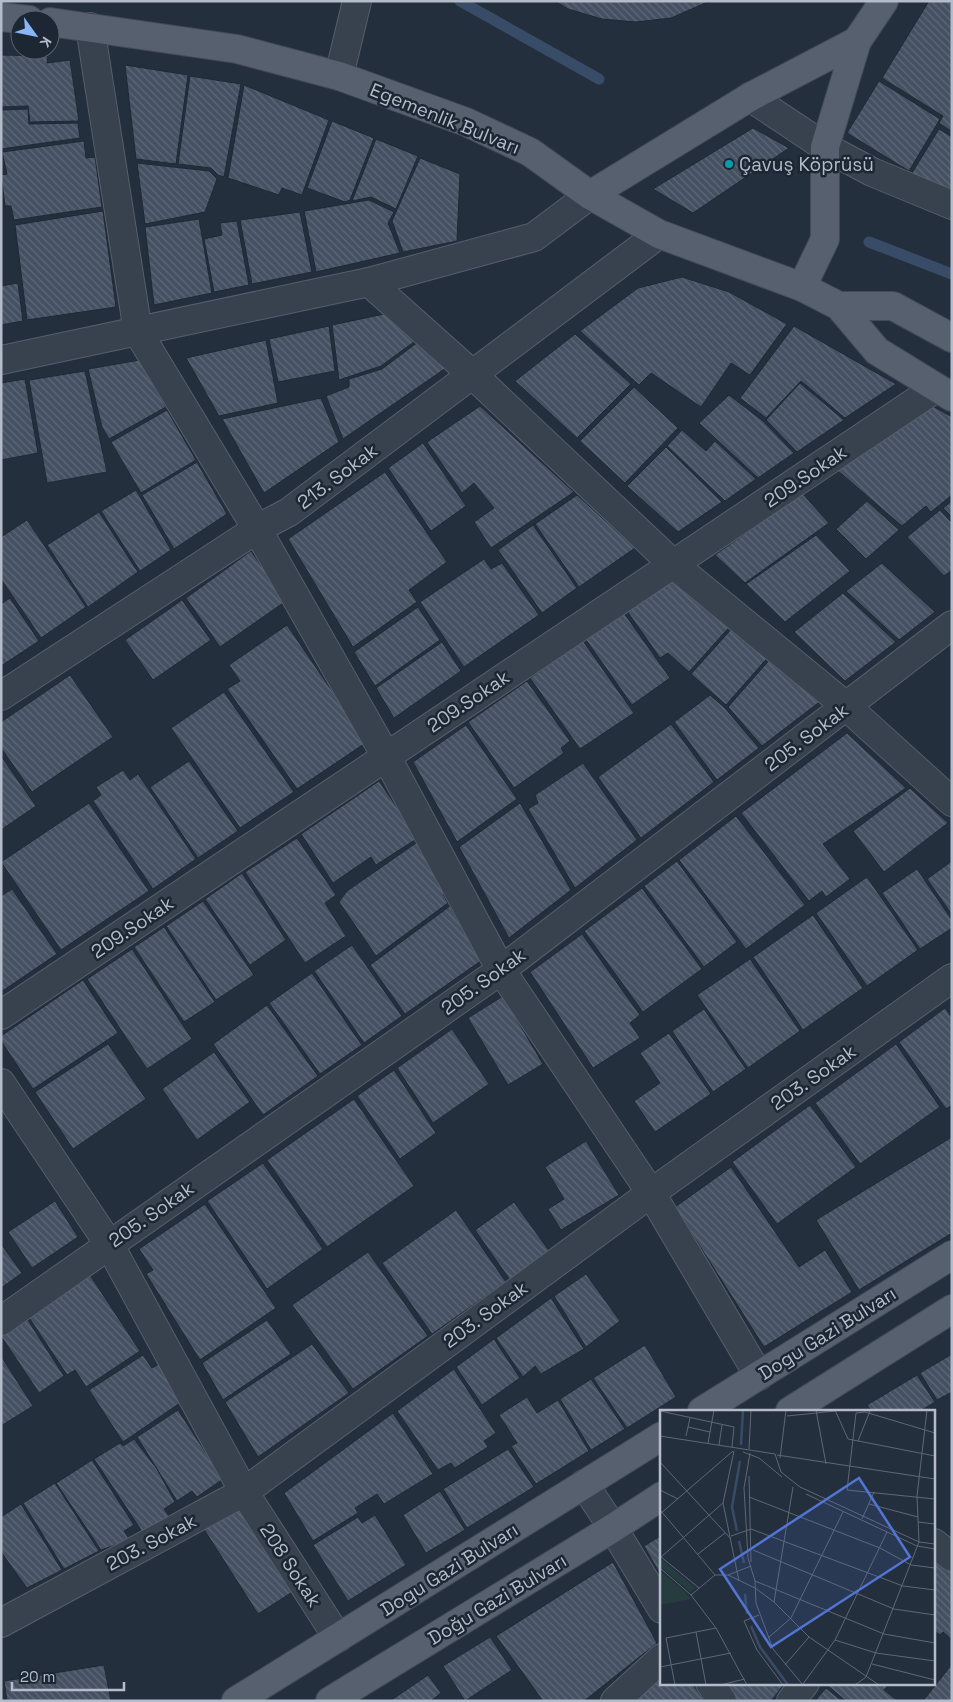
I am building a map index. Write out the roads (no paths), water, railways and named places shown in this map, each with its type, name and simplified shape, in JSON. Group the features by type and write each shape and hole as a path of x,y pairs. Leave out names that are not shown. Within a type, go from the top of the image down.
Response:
{"main road":[{"path":"802,287 825,239 825,147 857,41 884,1"},
{"name":"Egemenlik Bulvarı","path":"60,23 236,50 339,76 466,122 522,148 590,195 659,234 802,287 839,306 877,351 944,392"},
{"path":"590,195 750,97 857,41"},
{"name":"Egemenlik Bulvarı","path":"839,306 893,306 952,338"},
{"name":"Dogu Gazi Bulvarı","path":"704,1410 952,1255"},
{"path":"792,1410 952,1309"},
{"name":"Dogu Gazi Bulvarı","path":"236,1701 660,1437"},
{"name":"Doğu Gazi Bulvarı","path":"330,1701 660,1497"}],"street":[{"path":"339,76 357,1"},
{"path":"90,27 138,332 257,529 386,756 500,970 651,1192 759,1376"},
{"path":"750,97 825,147 872,172 952,205"},
{"path":"1,360 369,282 534,237 590,195"},
{"name":"213. Sokak","path":"1,696 257,529 289,512 659,234"},
{"path":"369,282 472,374 674,565 846,706 952,802"},
{"name":"209.Sokak","path":"1,1015 674,565 944,392"},
{"name":"205. Sokak","path":"1,1320 500,970 952,625"},
{"name":"203. Sokak","path":"1,1623 244,1492 651,1192 952,978"},
{"name":"208 Sokak","path":"1,1083 109,1244 244,1492 338,1638"},
{"path":"584,1484 660,1606"},
{"path":"936,1545 952,1557"},
{"path":"615,1701 660,1660"},
{"path":"711,1684 722,1701"},
{"path":"791,1701 804,1684"}],"waterway":[{"path":"460,1 599,79"},
{"path":"869,242 952,274"}],"place":[{"name":"Çavuş Köprüsü","path":"729,164"}]}
